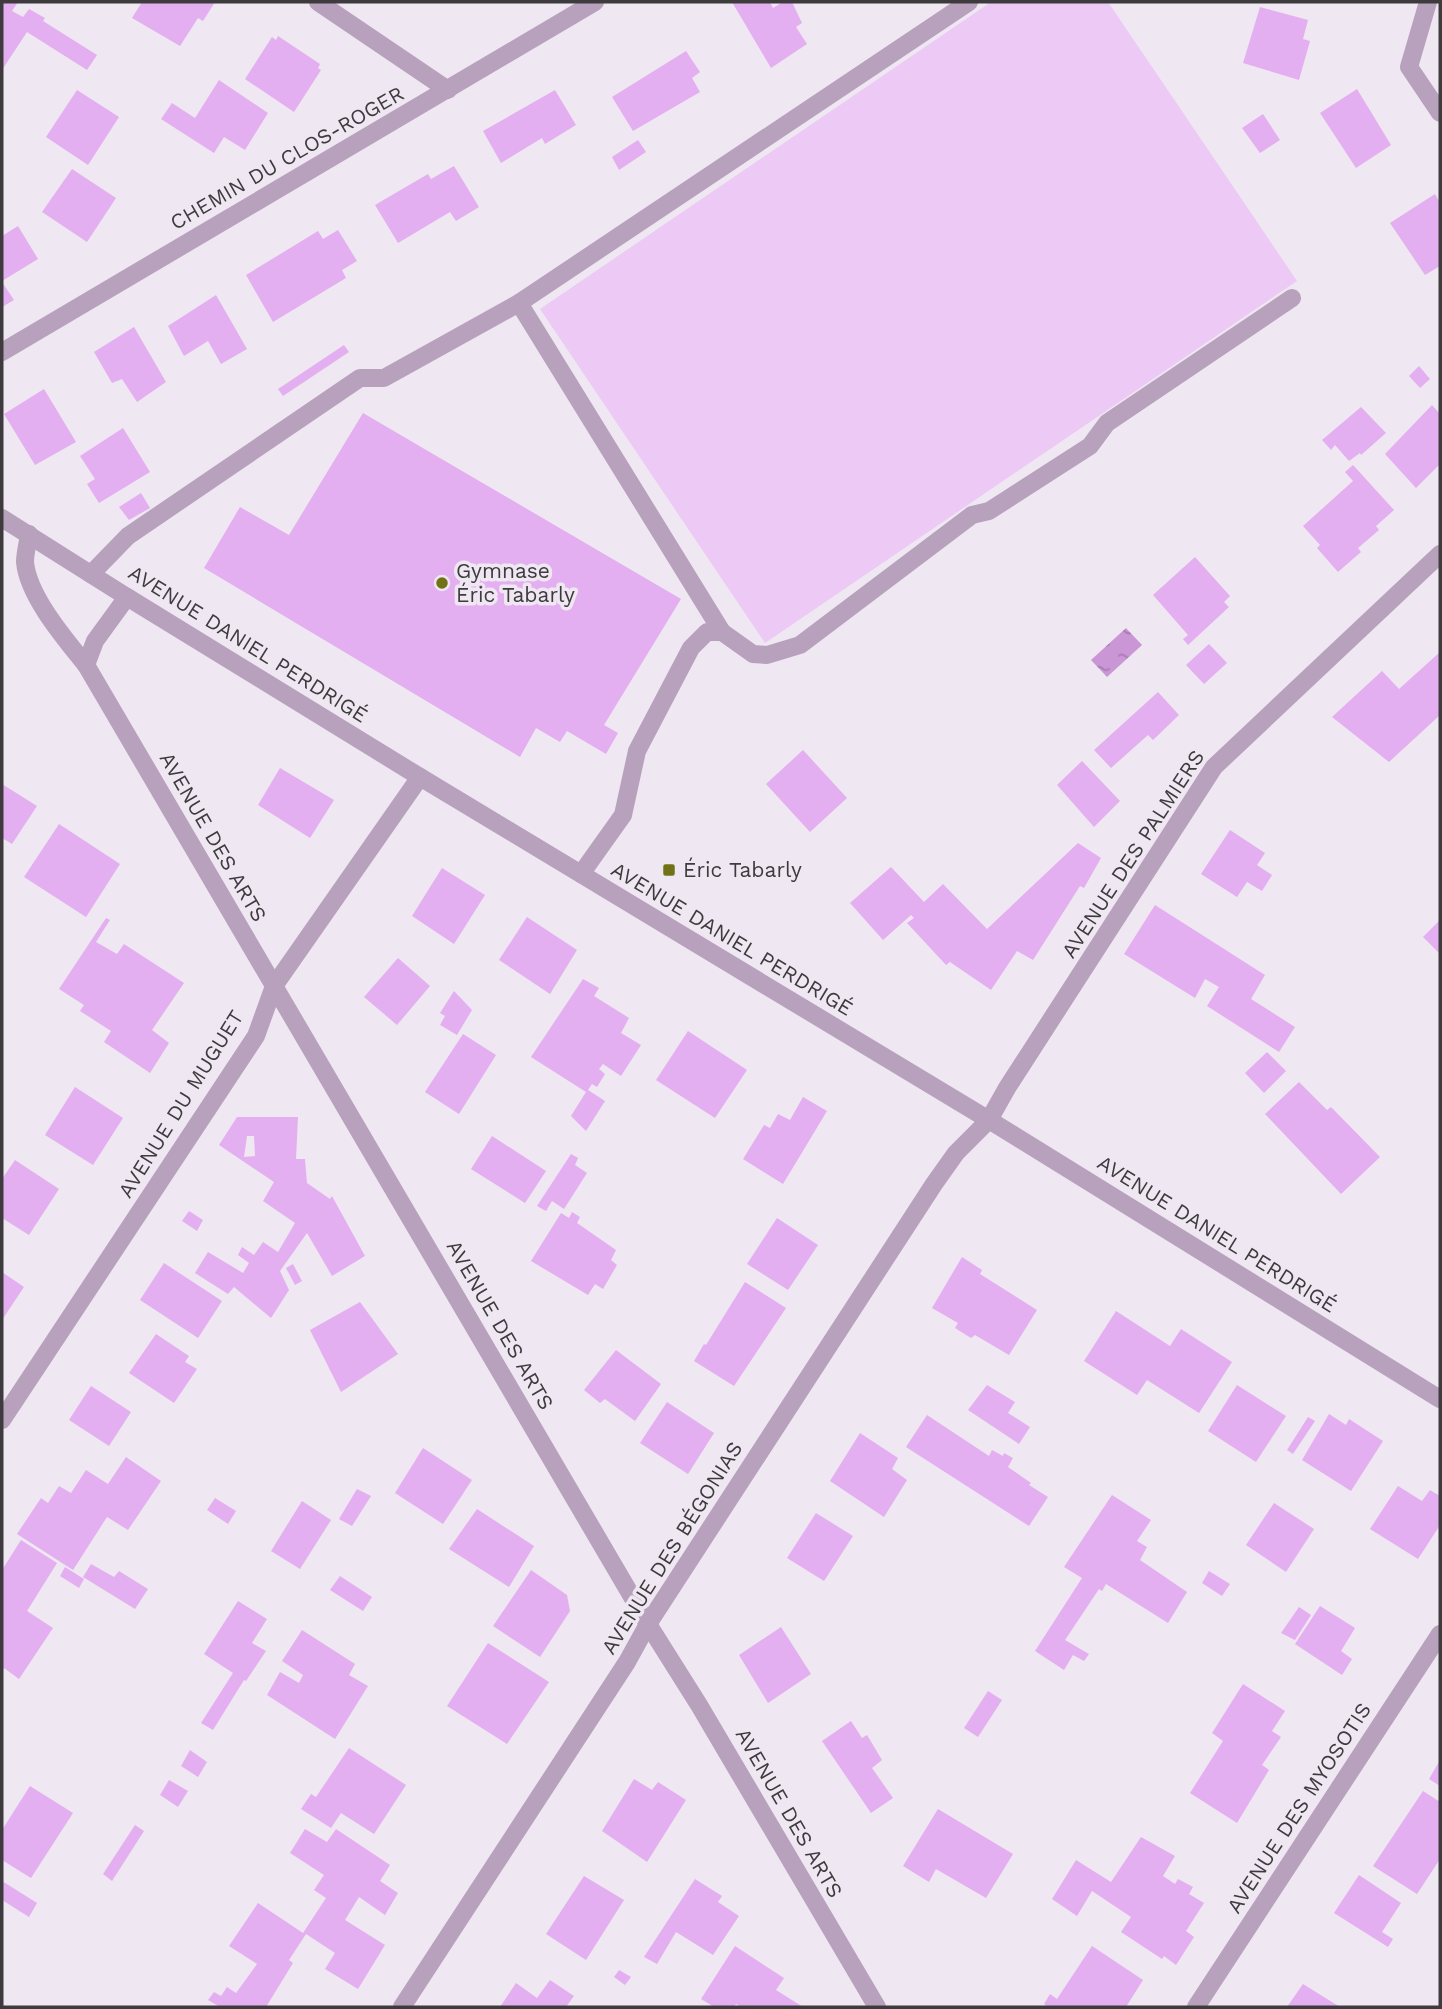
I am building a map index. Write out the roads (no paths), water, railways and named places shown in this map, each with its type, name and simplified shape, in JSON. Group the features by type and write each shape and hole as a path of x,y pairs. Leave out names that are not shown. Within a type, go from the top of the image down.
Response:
{"street":[{"path":"318,2 448,90"},
{"name":"CHEMIN DU CLOS-ROGER","path":"2,352 595,2"},
{"path":"91,574 128,536 360,378 384,378 519,303 969,2"},
{"path":"1428,2 1409,67 1440,113"},
{"path":"519,303 722,632 753,654 767,655 800,645 972,515 989,511 1090,446 1107,423 1292,298"},
{"name":"AVENUE DANIEL PERDRIGÉ","path":"2,517 420,777 989,1120 1440,1399"},
{"name":"AVENUE DES ARTS","path":"29,534 25,561 31,584 54,625 86,665 648,1625 699,1705 877,2007"},
{"name":"AVENUE DES PALMIERS","path":"989,1120 1214,766 1440,554"},
{"path":"86,665 95,641 127,597"},
{"path":"582,874 623,815 637,751 691,648 707,632 722,632"},
{"name":"AVENUE DU MUGUET","path":"2,1419 256,1036 274,986 420,777"},
{"name":"AVENUE DES BÉGONIAS","path":"402,2007 628,1662 648,1625 934,1184 956,1153 989,1120"},
{"name":"AVENUE DES MYOSOTIS","path":"1196,2007 1440,1634"}],"water":[{"path":"1126,628 1142,645 1107,677 1091,660"}],"place":[{"name":"Gymnase Éric Tabarly","path":"442,583"},
{"name":"Éric Tabarly","path":"669,870"}]}
